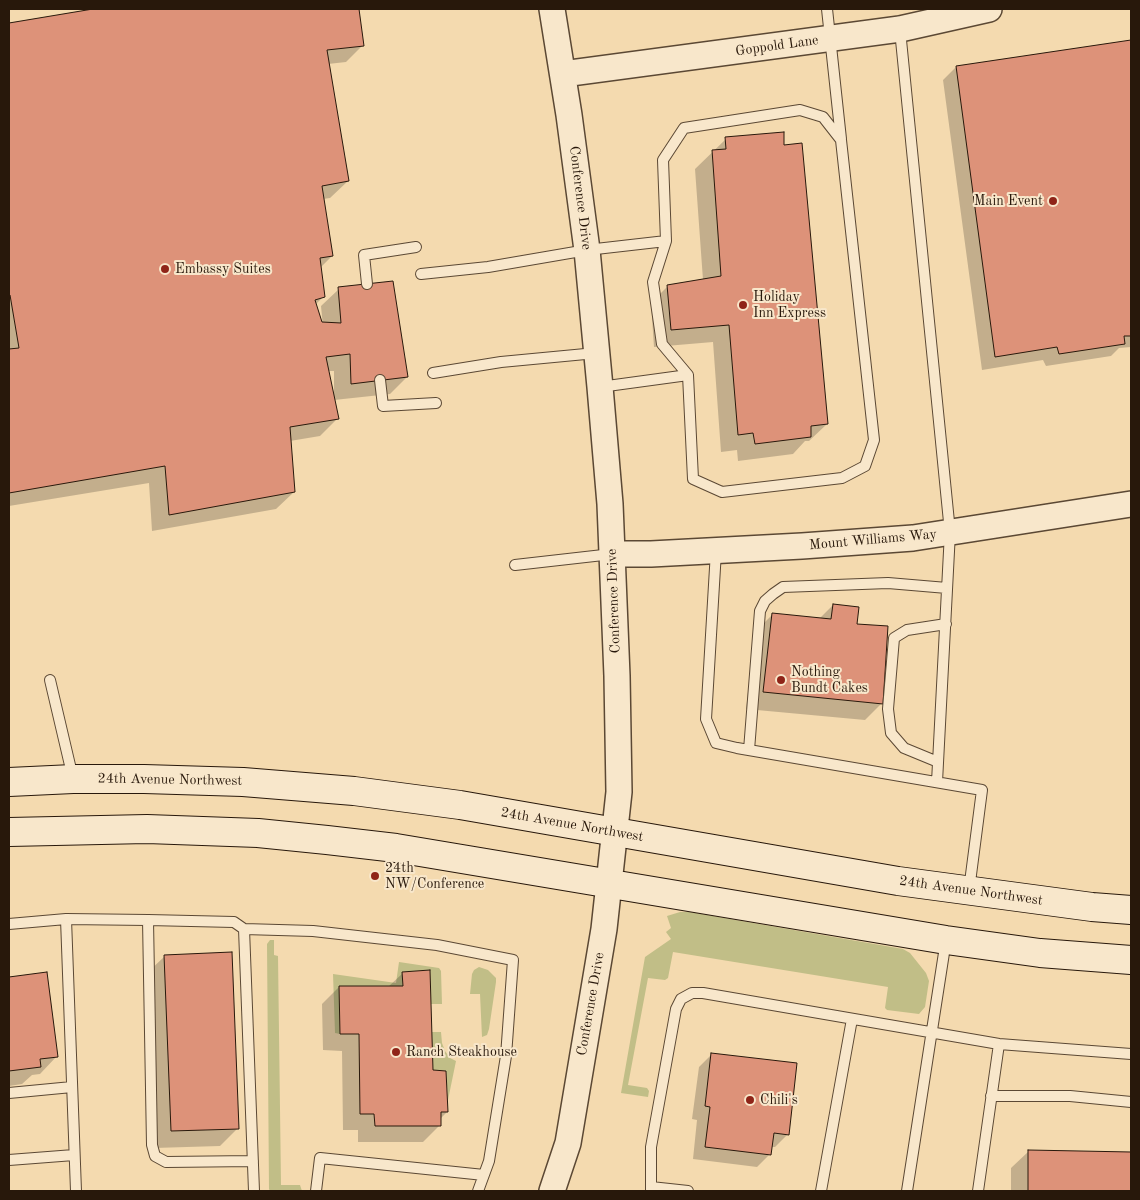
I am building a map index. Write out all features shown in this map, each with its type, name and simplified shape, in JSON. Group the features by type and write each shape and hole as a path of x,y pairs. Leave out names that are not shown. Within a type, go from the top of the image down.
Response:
{"main road":[{"name":"24th Avenue Northwest","path":"9,782 73,779 144,779 243,782 354,791 460,805 888,879 1092,907 1131,910"},
{"path":"9,832 147,829 258,833 396,848 946,940 1040,952 1131,960"}],"street":[{"name":"Conference Drive","path":"552,9 563,74 586,250 600,386 610,504 619,792 604,929 568,1142 552,1191"},
{"name":"Goppold Lane","path":"563,74 900,29 989,9"},
{"name":"Mount Williams Way","path":"612,554 716,551 914,538 1131,504"}],"lane":[{"path":"827,9 874,440 865,466 842,478 722,492 693,479 688,375 662,344 653,282 666,242 663,160 684,128 800,110 823,117 841,140"},
{"path":"900,29 950,532 937,782"},
{"path":"421,274 488,267 586,250 666,242"},
{"path":"367,284 364,256 416,247"},
{"path":"433,373 501,362 597,353"},
{"path":"600,386 688,375"},
{"path":"380,380 383,406 436,403"},
{"path":"716,551 706,719 716,743 982,790 969,891"},
{"path":"515,565 612,554"},
{"path":"749,750 760,611 765,601 773,594 783,586 878,583 947,588"},
{"path":"938,762 904,748 891,733 888,709 894,638 907,630 946,624"},
{"path":"50,680 73,779"},
{"path":"66,919 76,1191"},
{"path":"9,924 66,919 234,922 244,929 313,931 437,946 513,960 506,1056 490,1161 478,1191"},
{"path":"148,920 152,1145 155,1156 166,1162 254,1161"},
{"path":"244,929 254,1191"},
{"path":"907,1191 946,940"},
{"path":"688,1191 651,1189 651,1147 676,1009 681,999 692,993 703,993 932,1034 999,1044 1131,1054"},
{"path":"821,1191 852,1019"},
{"path":"978,1191 999,1044"},
{"path":"9,1094 72,1087"},
{"path":"991,1096 1070,1096 1131,1102"},
{"path":"9,1160 74,1156"},
{"path":"316,1191 320,1158 484,1175"}],"shaded area":[{"path":"680,912 690,912 903,949 910,953 926,973 929,981 925,1007 919,1014 887,1010 885,1008 888,987 673,952 668,978 665,980 648,978 628,1085 647,1088 649,1091 648,1097 621,1093 645,957 671,939 666,932 671,928 667,916"},
{"path":"270,940 274,940 274,955 278,956 281,1185 300,1185 302,1191 270,1191 269,1189 267,944"},
{"path":"399,962 439,968 441,971 442,1004 431,1004 430,970 402,972 403,986 339,986 340,1034 335,1033 333,974 396,983"},
{"path":"479,967 488,970 496,978 489,1029 487,1035 482,1037 480,994 470,994 472,974"},
{"path":"432,1032 441,1032 445,1051 450,1058 456,1061 448,1100 446,1071 433,1070"}],"building":[{"name":"Embassy Suites","path":"93,9 359,9 364,46 327,50 349,181 322,186 333,256 320,258 325,297 315,300 322,322 341,323 338,287 393,281 408,377 351,384 350,354 326,357 339,419 290,427 295,492 169,515 165,466 9,493 9,349 19,348 9,295 9,23"},
{"name":"Main Event","path":"1131,40 1131,336 1124,336 1125,344 1059,354 1057,347 995,357 956,66"},
{"name":"Holiday Inn Express","path":"784,132 784,145 802,143 828,424 811,426 811,437 755,444 753,433 738,435 729,325 671,330 667,285 721,276 712,150 726,149 725,137"},
{"path":"833,604 859,607 857,624 888,626 883,704 763,692 772,613 831,619"},
{"path":"232,952 239,1129 171,1131 164,955"},
{"name":"Ranch Steakhouse","path":"430,970 433,1070 446,1071 448,1112 441,1112 441,1126 375,1126 374,1114 360,1114 359,1034 340,1034 339,986 403,986 402,972"},
{"path":"47,972 58,1057 40,1059 41,1067 9,1071 9,977"},
{"path":"711,1053 797,1063 789,1135 774,1133 771,1155 705,1147 710,1107 705,1106"},
{"path":"1028,1150 1131,1152 1131,1191 1028,1191"}],"place":[{"name":"Main Event","path":"1053,201"},
{"name":"Embassy Suites","path":"165,269"},
{"name":"Holiday Inn Express","path":"743,305"},
{"name":"Nothing Bundt Cakes","path":"781,680"},
{"name":"24th NW/Conference","path":"375,876"},
{"name":"Ranch Steakhouse","path":"396,1052"},
{"name":"Chili's","path":"750,1100"}]}
